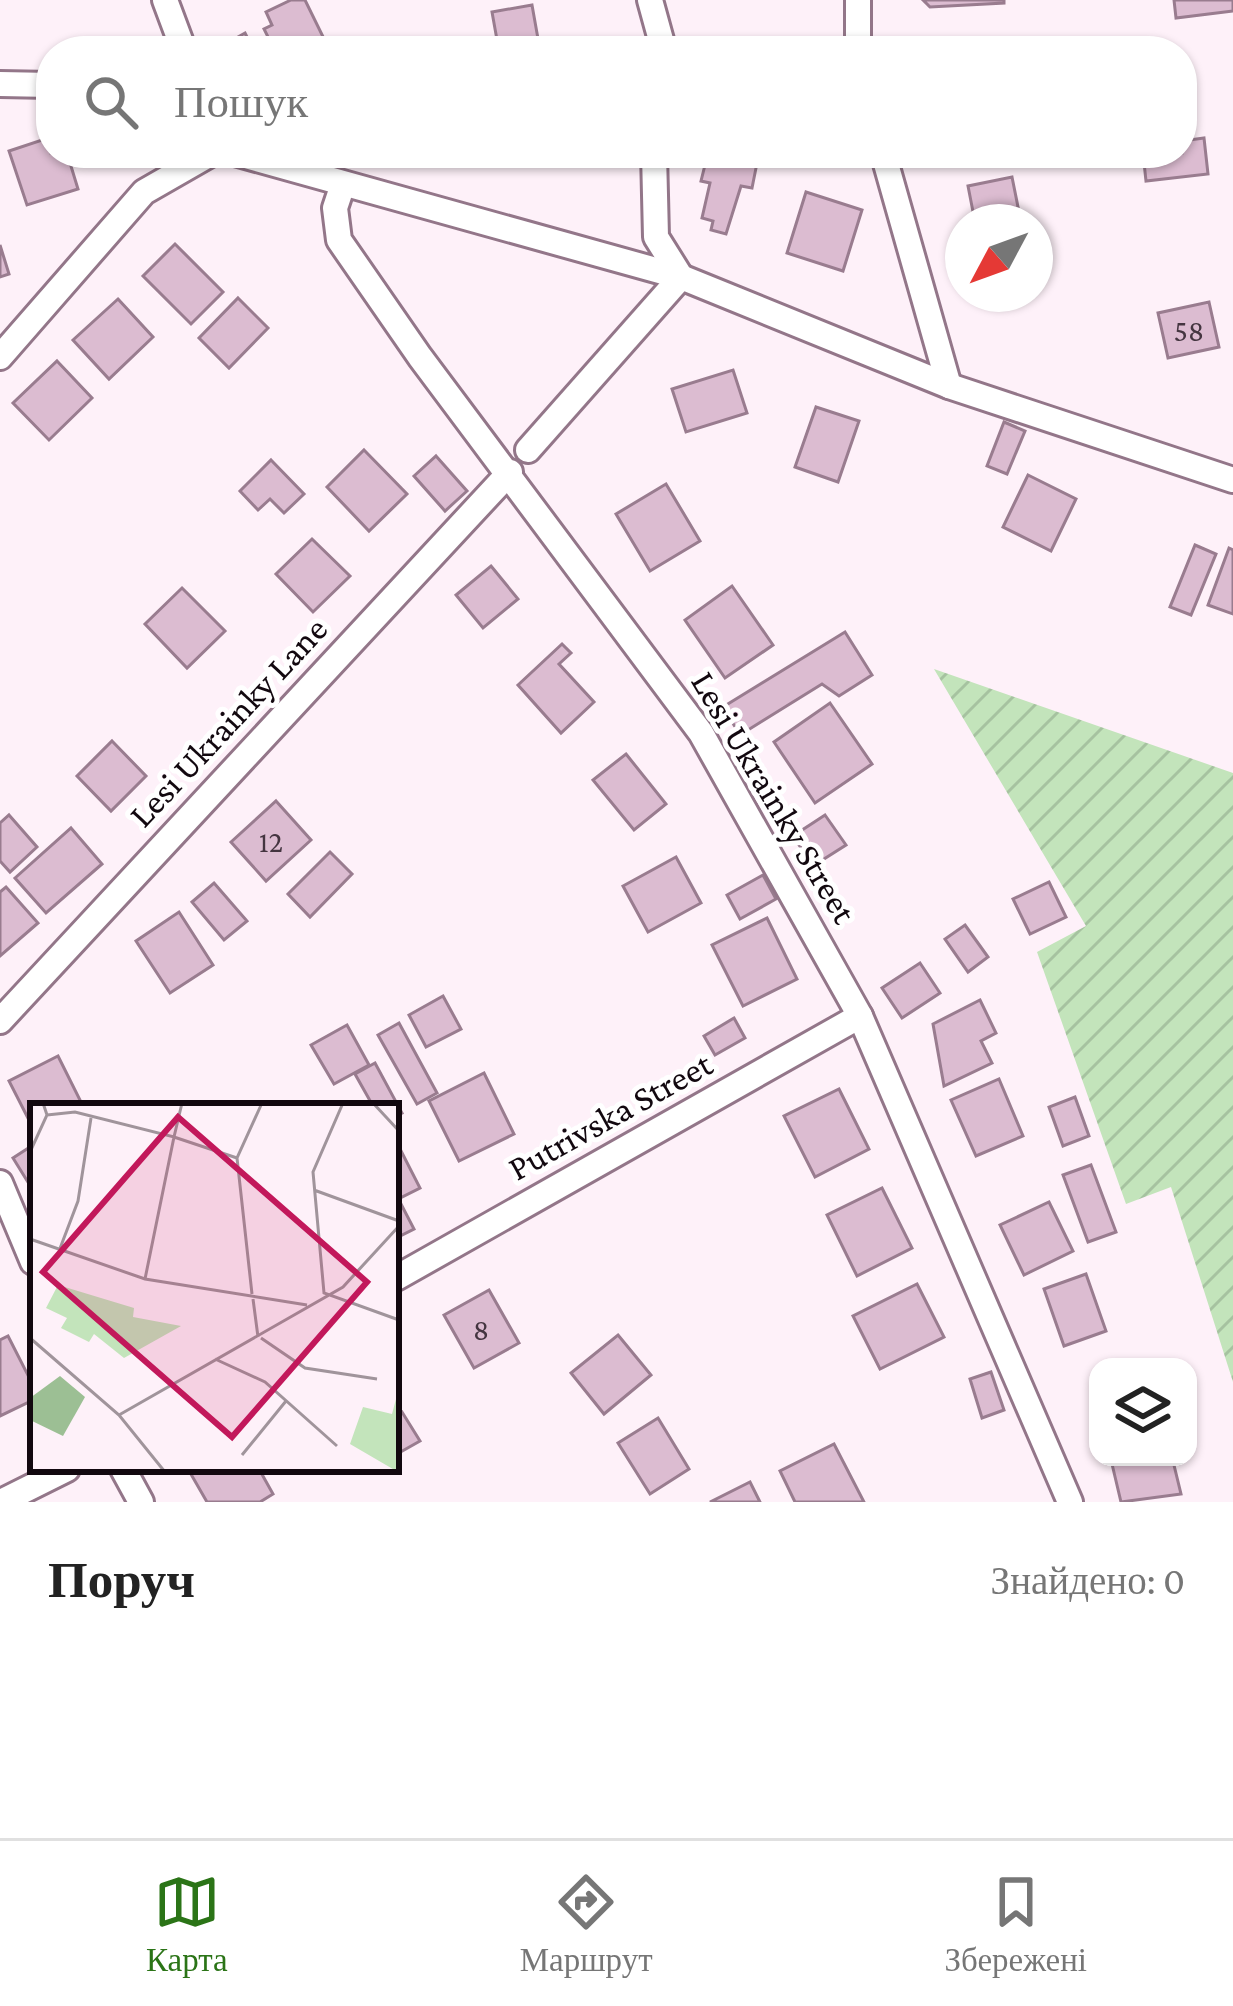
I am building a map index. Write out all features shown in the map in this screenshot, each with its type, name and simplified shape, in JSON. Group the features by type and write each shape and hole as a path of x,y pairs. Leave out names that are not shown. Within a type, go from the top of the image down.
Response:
{"street":[{"path":"165,0 178,36"},
{"path":"650,0 660,36"},
{"path":"858,0 858,36"},
{"path":"0,84 36,85"},
{"path":"0,357 144,192 186,168"},
{"path":"288,168 681,277 949,386 1233,480"},
{"path":"654,168 656,237 681,277"},
{"path":"887,168 949,386"},
{"name":"Lesi Ukrainky Street","path":"344,184 335,208 339,240 420,357 701,733 860,1016 1070,1502"},
{"path":"528,450 681,277"},
{"name":"Lesi Ukrainky Lane","path":"0,1021 510,472"},
{"name":"Putrivska Street","path":"399,1276 860,1016"},
{"path":"0,1184 30,1255"},
{"path":"1,1502 61,1472"},
{"path":"125,1472 141,1502"}],"green space":[{"path":"934,669 1233,773 1233,1382 1171,1187 1126,1204 1037,952 1086,926"}],"building":[{"path":"291,0 305,0 323,36 268,36 264,29 272,25 266,12"},
{"path":"923,0 1004,0 1004,3 930,7"},
{"path":"1174,0 1233,0 1233,11 1176,18"},
{"path":"532,5 538,36 496,36 492,12"},
{"path":"1204,138 1208,174 1146,181 1145,168 1197,168 1197,139"},
{"path":"36,142 36,168 72,168 78,189 27,205 9,151"},
{"path":"704,168 756,168 752,188 741,186 726,234 711,230 713,221 702,218 710,183 701,181"},
{"path":"1012,177 1017,204 972,204 968,186"},
{"path":"806,192 862,210 843,271 787,253"},
{"path":"175,244 223,292 191,324 143,276"},
{"path":"0,245 9,274 0,277"},
{"path":"238,298 268,328 229,368 199,338"},
{"path":"118,299 153,337 109,379 73,340"},
{"path":"1209,302 1219,347 1168,358 1158,313"},
{"path":"57,361 92,398 49,440 13,403"},
{"path":"733,370 747,413 686,432 672,389"},
{"path":"816,407 859,421 838,482 795,467"},
{"path":"1004,422 1025,431 1007,474 987,466"},
{"path":"364,450 407,494 369,531 327,487"},
{"path":"436,456 467,491 445,511 414,476"},
{"path":"271,460 304,494 284,513 270,499 258,510 240,491"},
{"path":"1028,475 1076,499 1051,551 1003,527"},
{"path":"666,484 700,541 650,571 616,514"},
{"path":"312,539 350,576 313,612 276,574"},
{"path":"1195,545 1216,554 1191,615 1170,607"},
{"path":"1229,548 1233,550 1233,614 1208,605"},
{"path":"491,566 518,599 483,628 456,595"},
{"path":"732,586 773,645 725,678 685,620"},
{"path":"182,588 225,631 187,668 145,624"},
{"path":"845,632 872,675 839,696 822,684 740,735 723,707"},
{"path":"562,644 571,653 559,664 594,702 561,733 518,685"},
{"path":"830,703 872,764 815,803 774,742"},
{"path":"112,741 146,776 111,811 77,776"},
{"path":"626,754 666,804 634,830 593,780"},
{"path":"276,801 311,840 266,881 231,842"},
{"path":"9,815 37,847 10,872 0,861 0,823"},
{"path":"825,815 846,845 813,866 793,836"},
{"path":"71,828 102,864 46,913 15,878"},
{"path":"330,852 352,874 310,917 288,894"},
{"path":"676,857 701,903 648,932 623,886"},
{"path":"763,875 776,899 740,919 727,895"},
{"path":"1049,882 1066,917 1030,934 1013,899"},
{"path":"214,883 247,921 224,940 192,902"},
{"path":"6,887 38,923 0,956 0,892"},
{"path":"179,912 213,965 170,993 136,941"},
{"path":"767,918 797,979 743,1006 712,945"},
{"path":"965,925 988,957 968,972 945,939"},
{"path":"920,963 940,993 902,1018 882,988"},
{"path":"443,996 461,1029 426,1047 409,1015"},
{"path":"980,1000 996,1033 981,1041 992,1063 944,1086 933,1024"},
{"path":"734,1018 745,1038 715,1055 704,1036"},
{"path":"399,1023 437,1093 417,1104 378,1035"},
{"path":"347,1025 369,1065 334,1084 311,1045"},
{"path":"58,1056 82,1103 30,1103 30,1122 9,1081"},
{"path":"375,1063 397,1103 371,1103 355,1074"},
{"path":"484,1073 514,1134 459,1161 429,1101"},
{"path":"999,1079 1023,1136 976,1156 951,1100"},
{"path":"839,1089 869,1149 815,1177 784,1116"},
{"path":"1075,1097 1089,1136 1063,1146 1049,1107"},
{"path":"30,1147 30,1185 13,1158"},
{"path":"399,1147 420,1188 399,1198"},
{"path":"1091,1165 1116,1232 1088,1242 1063,1175"},
{"path":"882,1188 912,1248 857,1276 827,1215"},
{"path":"1049,1202 1073,1251 1024,1275 1000,1225"},
{"path":"399,1205 414,1229 399,1236"},
{"path":"1086,1274 1106,1331 1064,1346 1044,1289"},
{"path":"917,1284 944,1337 880,1369 853,1316"},
{"path":"489,1290 519,1343 474,1368 444,1315"},
{"path":"618,1335 651,1375 604,1414 571,1373"},
{"path":"8,1336 30,1379 30,1401 0,1416 0,1340"},
{"path":"991,1372 1004,1410 982,1418 970,1379"},
{"path":"399,1414 420,1441 399,1453"},
{"path":"658,1418 689,1469 650,1494 618,1443"},
{"path":"834,1444 864,1502 795,1502 780,1471"},
{"path":"1112,1466 1174,1466 1181,1494 1121,1502"},
{"path":"190,1472 261,1472 273,1494 260,1502 207,1502"},
{"path":"750,1482 760,1502 710,1502"}]}
